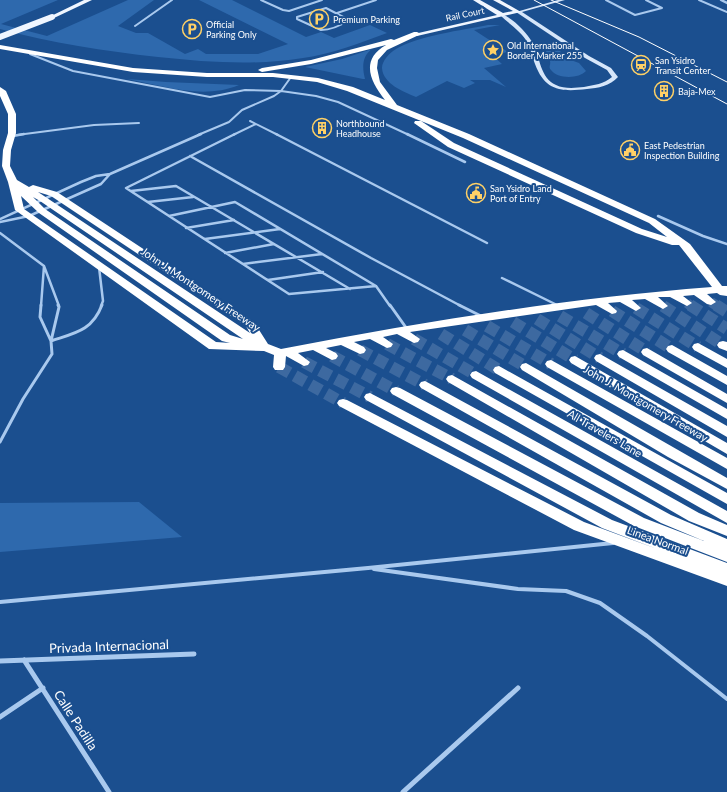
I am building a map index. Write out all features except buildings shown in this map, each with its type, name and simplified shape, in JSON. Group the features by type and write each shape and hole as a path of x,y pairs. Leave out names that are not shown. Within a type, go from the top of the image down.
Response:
{"highway":[{"path":"207,74 305,64 417,34"},
{"path":"417,34 387,47 377,54 372,68 375,79 395,108 451,145 638,231 686,246"},
{"path":"0,47 133,70 207,74 273,75 318,80 350,89 466,136 652,221 686,246"},
{"path":"0,89 12,114 11,137 7,150 6,166 13,182 20,210 213,346 265,347"},
{"path":"395,108 474,132 658,216 686,246 724,291"},
{"path":"13,182 54,194 250,324 265,347"},
{"path":"13,182 33,204 42,211 226,338 265,347"},
{"name":"John J. Montgomery Freeway","path":"13,182 43,199 265,347 284,352 304,362"},
{"path":"279,367 284,352 426,325 482,320 500,314 546,308 559,311 573,304 648,295 696,291 724,291"},
{"path":"696,291 711,302"},
{"path":"672,293 687,304"},
{"path":"648,295 663,306"},
{"path":"622,298 636,308"},
{"path":"598,301 612,311"},
{"path":"573,304 586,313"},
{"path":"523,311 537,319"},
{"path":"500,314 513,322"},
{"path":"451,322 464,330"},
{"path":"426,325 441,334"},
{"path":"403,329 414,339"},
{"path":"371,335 386,344"},
{"path":"343,341 360,350"},
{"path":"315,347 332,356"},
{"path":"698,347 727,364"},
{"path":"672,349 727,380"},
{"path":"647,352 727,399"},
{"path":"623,354 727,415"},
{"path":"600,358 727,432"},
{"path":"575,360 727,449"},
{"name":"John J. Montgomery Freeway","path":"551,364 727,464"},
{"name":"All Travelers Lane","path":"526,367 673,454 727,484"},
{"name":"All Travelers Lane","path":"499,370 727,499"},
{"name":"All Travelers Lane","path":"476,374 724,516"},
{"path":"452,379 694,517 727,531"},
{"name":"Linea Normal","path":"425,384 666,520 727,545"},
{"name":"Linea Normal","path":"396,391 639,522 727,556"},
{"name":"Linea Normal","path":"370,397 607,524 727,569"},
{"name":"Linea Normal","path":"343,403 579,526 727,580"}],"main road":[{"path":"0,37 52,17 90,0"},
{"path":"476,0 502,15"},
{"path":"496,0 518,12"},
{"name":"Rail Court","path":"417,34 518,12"}],"street":[{"name":"Rail Court","path":"518,12 563,0"},
{"path":"721,0 727,3"},
{"path":"502,15 518,26 530,44 538,67 547,83 557,88 572,90 611,82 615,77 609,69 587,57 518,12"},
{"name":"Privada Internacional","path":"0,661 194,654"},
{"name":"Calle Padilla","path":"24,660 109,792"},
{"path":"0,717 43,688"},
{"path":"403,792 518,688"}],"lane":[{"path":"135,26 172,0"},
{"path":"262,0 283,10 289,10 322,0"},
{"path":"337,13 349,20 342,26 325,31 297,19 297,17 326,8 337,13 376,0"},
{"path":"606,0 635,15 662,8 646,0"},
{"path":"699,0 727,12"},
{"path":"28,52 73,71 210,97 245,90 281,91 326,98 465,162"},
{"path":"0,219 96,176 110,174 229,122 242,110 274,96 281,91 290,77"},
{"path":"250,121 487,243"},
{"path":"11,137 87,125 139,123"},
{"path":"256,124 126,188 289,294 376,286"},
{"path":"190,156 244,185 392,271 482,320"},
{"path":"0,222 30,216 42,211 101,184 110,174"},
{"path":"131,191 176,186 350,288"},
{"path":"148,202 193,196"},
{"path":"168,216 235,202 376,286 403,329"},
{"path":"658,216 703,236 727,244"},
{"path":"186,228 234,220"},
{"path":"204,239 280,230"},
{"path":"0,233 44,266 59,307 51,341 52,354 23,399 0,442"},
{"path":"224,253 274,244"},
{"path":"242,264 322,254"},
{"path":"51,341 82,331 98,315 103,301 99,265"},
{"path":"44,266 40,317 51,341"},
{"path":"268,280 322,272"},
{"path":"502,278 559,311"},
{"path":"0,602 368,568 622,542"},
{"path":"368,568 518,589 566,591 600,603 647,636 727,699"}],"shaded area":[{"path":"0,0 58,0 1,24 47,36 128,0 154,0 118,26 136,33 148,33 185,54 198,49 206,54 258,54 288,44 199,0 232,0 306,37 321,32 334,38 370,25 387,33 335,51 303,58 267,62 249,63 158,57 98,49 0,29"},
{"path":"488,25 500,25 474,30 508,52 492,55 502,64 484,68 506,87 490,80 470,80 475,83 464,88 447,81 416,97 395,87 383,74 382,65 386,57 405,44 440,34"},
{"path":"549,44 556,47 568,59 579,63 586,71 583,74 573,77 554,73 550,68 550,61 544,47"},
{"path":"372,49 366,55 364,62 363,70 365,79 305,67 342,59"},
{"path":"127,79 239,85 225,89 197,92"},
{"path":"139,502 182,537 0,552 0,503"}],"tunnel":[{"path":"711,302 717,306"},
{"path":"687,303 691,306"},
{"path":"690,305 727,329"},
{"path":"716,305 727,312"},
{"path":"663,306 723,345"},
{"path":"636,308 698,347"},
{"path":"612,311 672,349"},
{"path":"586,313 647,352"},
{"path":"560,316 623,354"},
{"path":"537,319 600,358"},
{"path":"513,322 575,360"},
{"path":"487,326 551,364"},
{"path":"465,330 526,367"},
{"path":"441,334 499,370"},
{"path":"414,339 476,375"},
{"path":"387,344 452,379"},
{"path":"360,350 425,385"},
{"path":"332,356 396,391"},
{"path":"304,362 370,397"},
{"path":"279,367 343,403"}],"tram line":[{"path":"534,0 727,104"},
{"path":"551,0 639,37 727,82"}],"place":[{"name":"Premium Parking","path":"319,19"},
{"name":"Official Parking Only","path":"192,29"},
{"name":"Old International Border Marker 255","path":"493,50"},
{"name":"San Ysidro Transit Center","path":"641,65"},
{"name":"Baja-Mex","path":"664,91"},
{"name":"Northbound Headhouse","path":"322,128"},
{"name":"East Pedestrian Inspection Building","path":"630,150"},
{"name":"San Ysidro Land Port of Entry","path":"476,193"}]}
